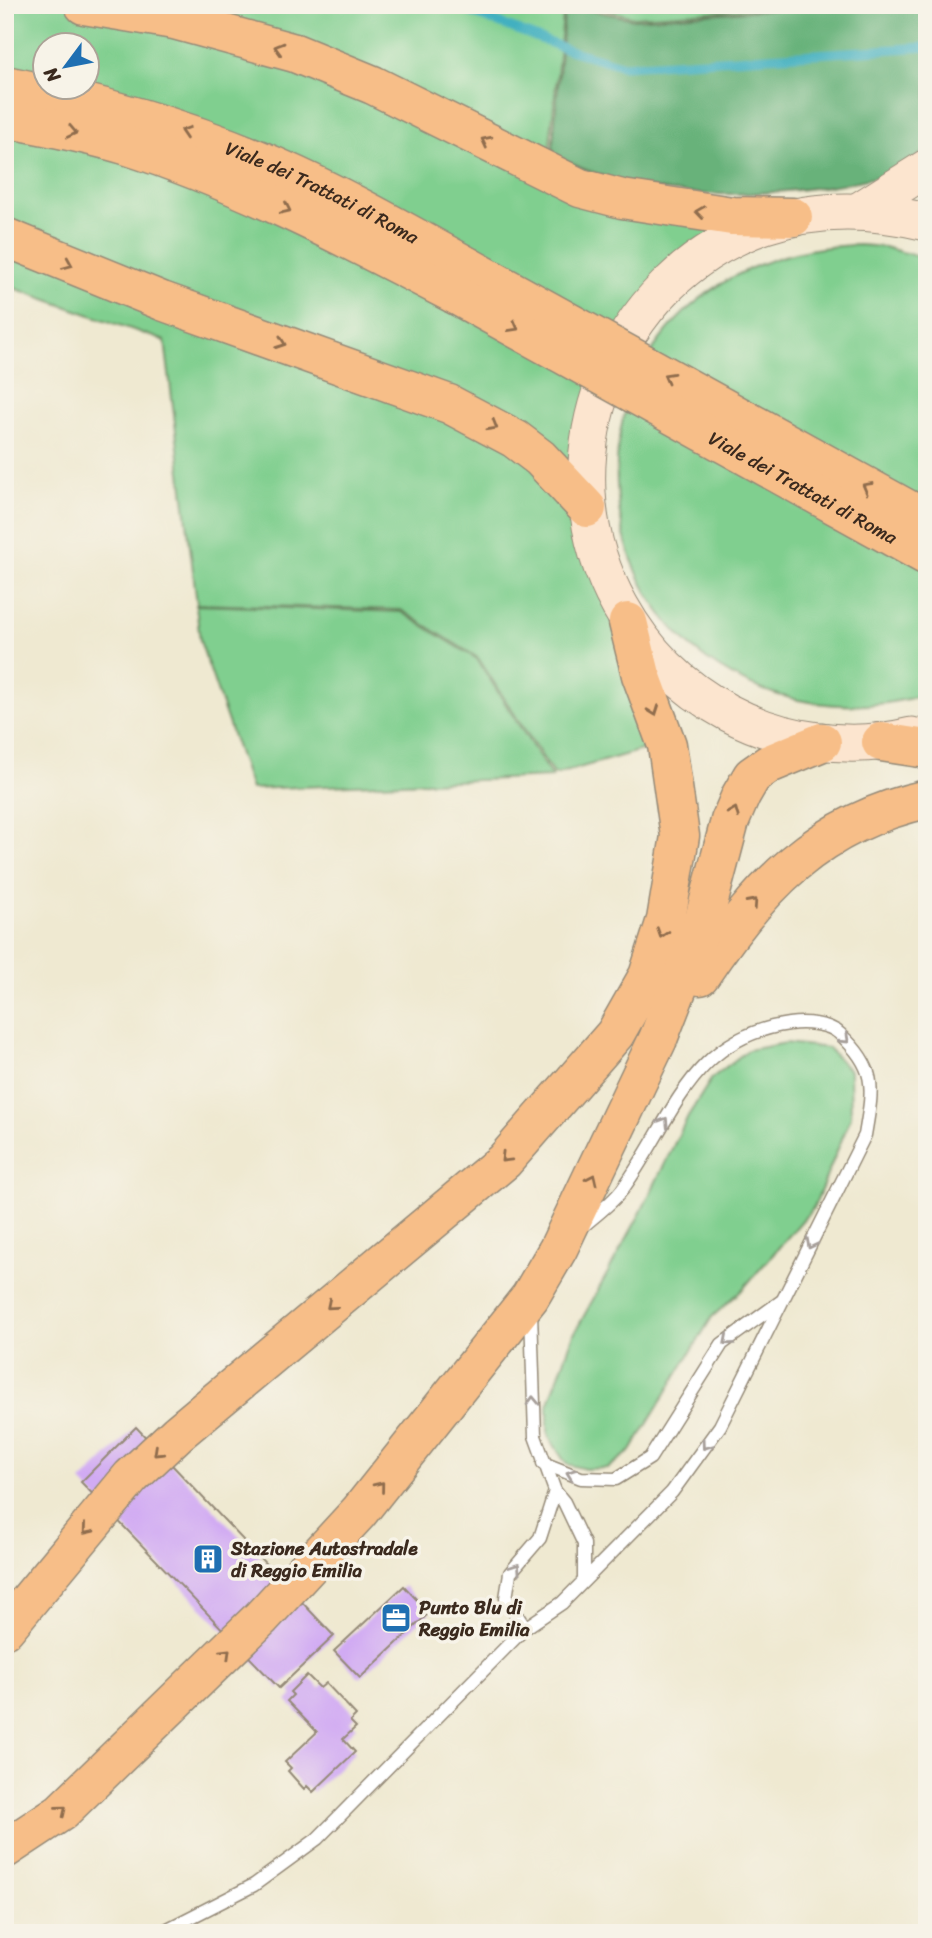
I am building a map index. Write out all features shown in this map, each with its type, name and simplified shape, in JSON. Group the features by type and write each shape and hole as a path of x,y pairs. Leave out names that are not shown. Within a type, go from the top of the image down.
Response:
{"highway":[{"path":"84,5 174,20 295,53 373,85 580,188 622,199 732,216 793,217"},
{"name":"Viale dei Trattati di Roma","path":"5,85 118,110 273,166 369,212 461,280 927,556"},
{"name":"Viale dei Trattati di Roma","path":"5,118 88,135 190,167 325,227 461,280 927,520"},
{"path":"5,237 149,296 461,409 505,433 532,452 587,508"},
{"path":"5,1629 131,1478 178,1433 504,1161 615,1034 648,976 666,920 680,836 667,745 641,675 628,622"},
{"path":"881,741 927,749"},
{"path":"5,1849 61,1812 261,1618 359,1512 530,1297 558,1249 658,1039 703,923 730,821 741,794 752,776 769,764 822,742"},
{"path":"658,1039 733,926 783,870 839,830 874,814 927,799"}],"street":[{"path":"859,211 927,168"},
{"path":"927,222 859,211 793,217 740,235 704,256 671,281 634,323 607,371 594,411 586,452 587,508 601,567 628,622 665,667 712,703 765,729 822,742 881,741 927,732"}],"lane":[{"path":"160,1933 254,1885 317,1839 525,1628 562,1603 672,1492 720,1426 865,1135 872,1093 863,1056 837,1031 804,1022 762,1028 725,1046 690,1080 621,1192 558,1249"},
{"path":"530,1297 535,1436 555,1492 564,1502 584,1544 584,1580"},
{"path":"543,1463 581,1478 616,1479 650,1458 722,1344 783,1300"},
{"path":"525,1628 506,1598 510,1573 540,1538 555,1492"}],"green space":[{"path":"5,5 455,5 468,10 458,5 564,5 549,154 731,228 582,423 659,745 554,775 478,658 401,610 197,604 165,341 5,285"},
{"path":"565,5 634,19 839,5 927,5 927,149 904,166 865,180 753,194 684,193 618,181 585,169 552,154"},
{"path":"585,5 811,5 634,17"},
{"path":"859,245 884,247 927,259 927,694 871,705 816,703 765,690 718,667 678,634 647,592 626,542 617,484 620,433 633,387 655,347 685,312 721,284 763,263 809,250"},
{"path":"196,605 401,612 477,659 552,777 251,789 200,641"},
{"path":"786,1043 828,1048 850,1071 851,1117 814,1207 741,1291 712,1317 631,1451 608,1468 585,1469 566,1464 548,1435 548,1405 574,1334 640,1214 688,1116 712,1078 748,1050"}],"building":[{"name":"Stazione Autostradale di Reggio Emilia","path":"136,1427 334,1636 279,1688 81,1482"},
{"path":"404,1586 429,1613 360,1678 334,1651"},
{"path":"307,1675 320,1688 326,1683 356,1715 350,1721 356,1727 343,1739 355,1752 313,1792 307,1786 304,1789 288,1771 291,1768 285,1762 317,1732 287,1701 293,1695 290,1692"}],"waterway":[{"path":"452,5 569,50 624,66 927,47"}],"place":[{"name":"Stazione Autostradale di Reggio Emilia","path":"208,1559"},
{"name":"Punto Blu di Reggio Emilia","path":"396,1618"}]}
